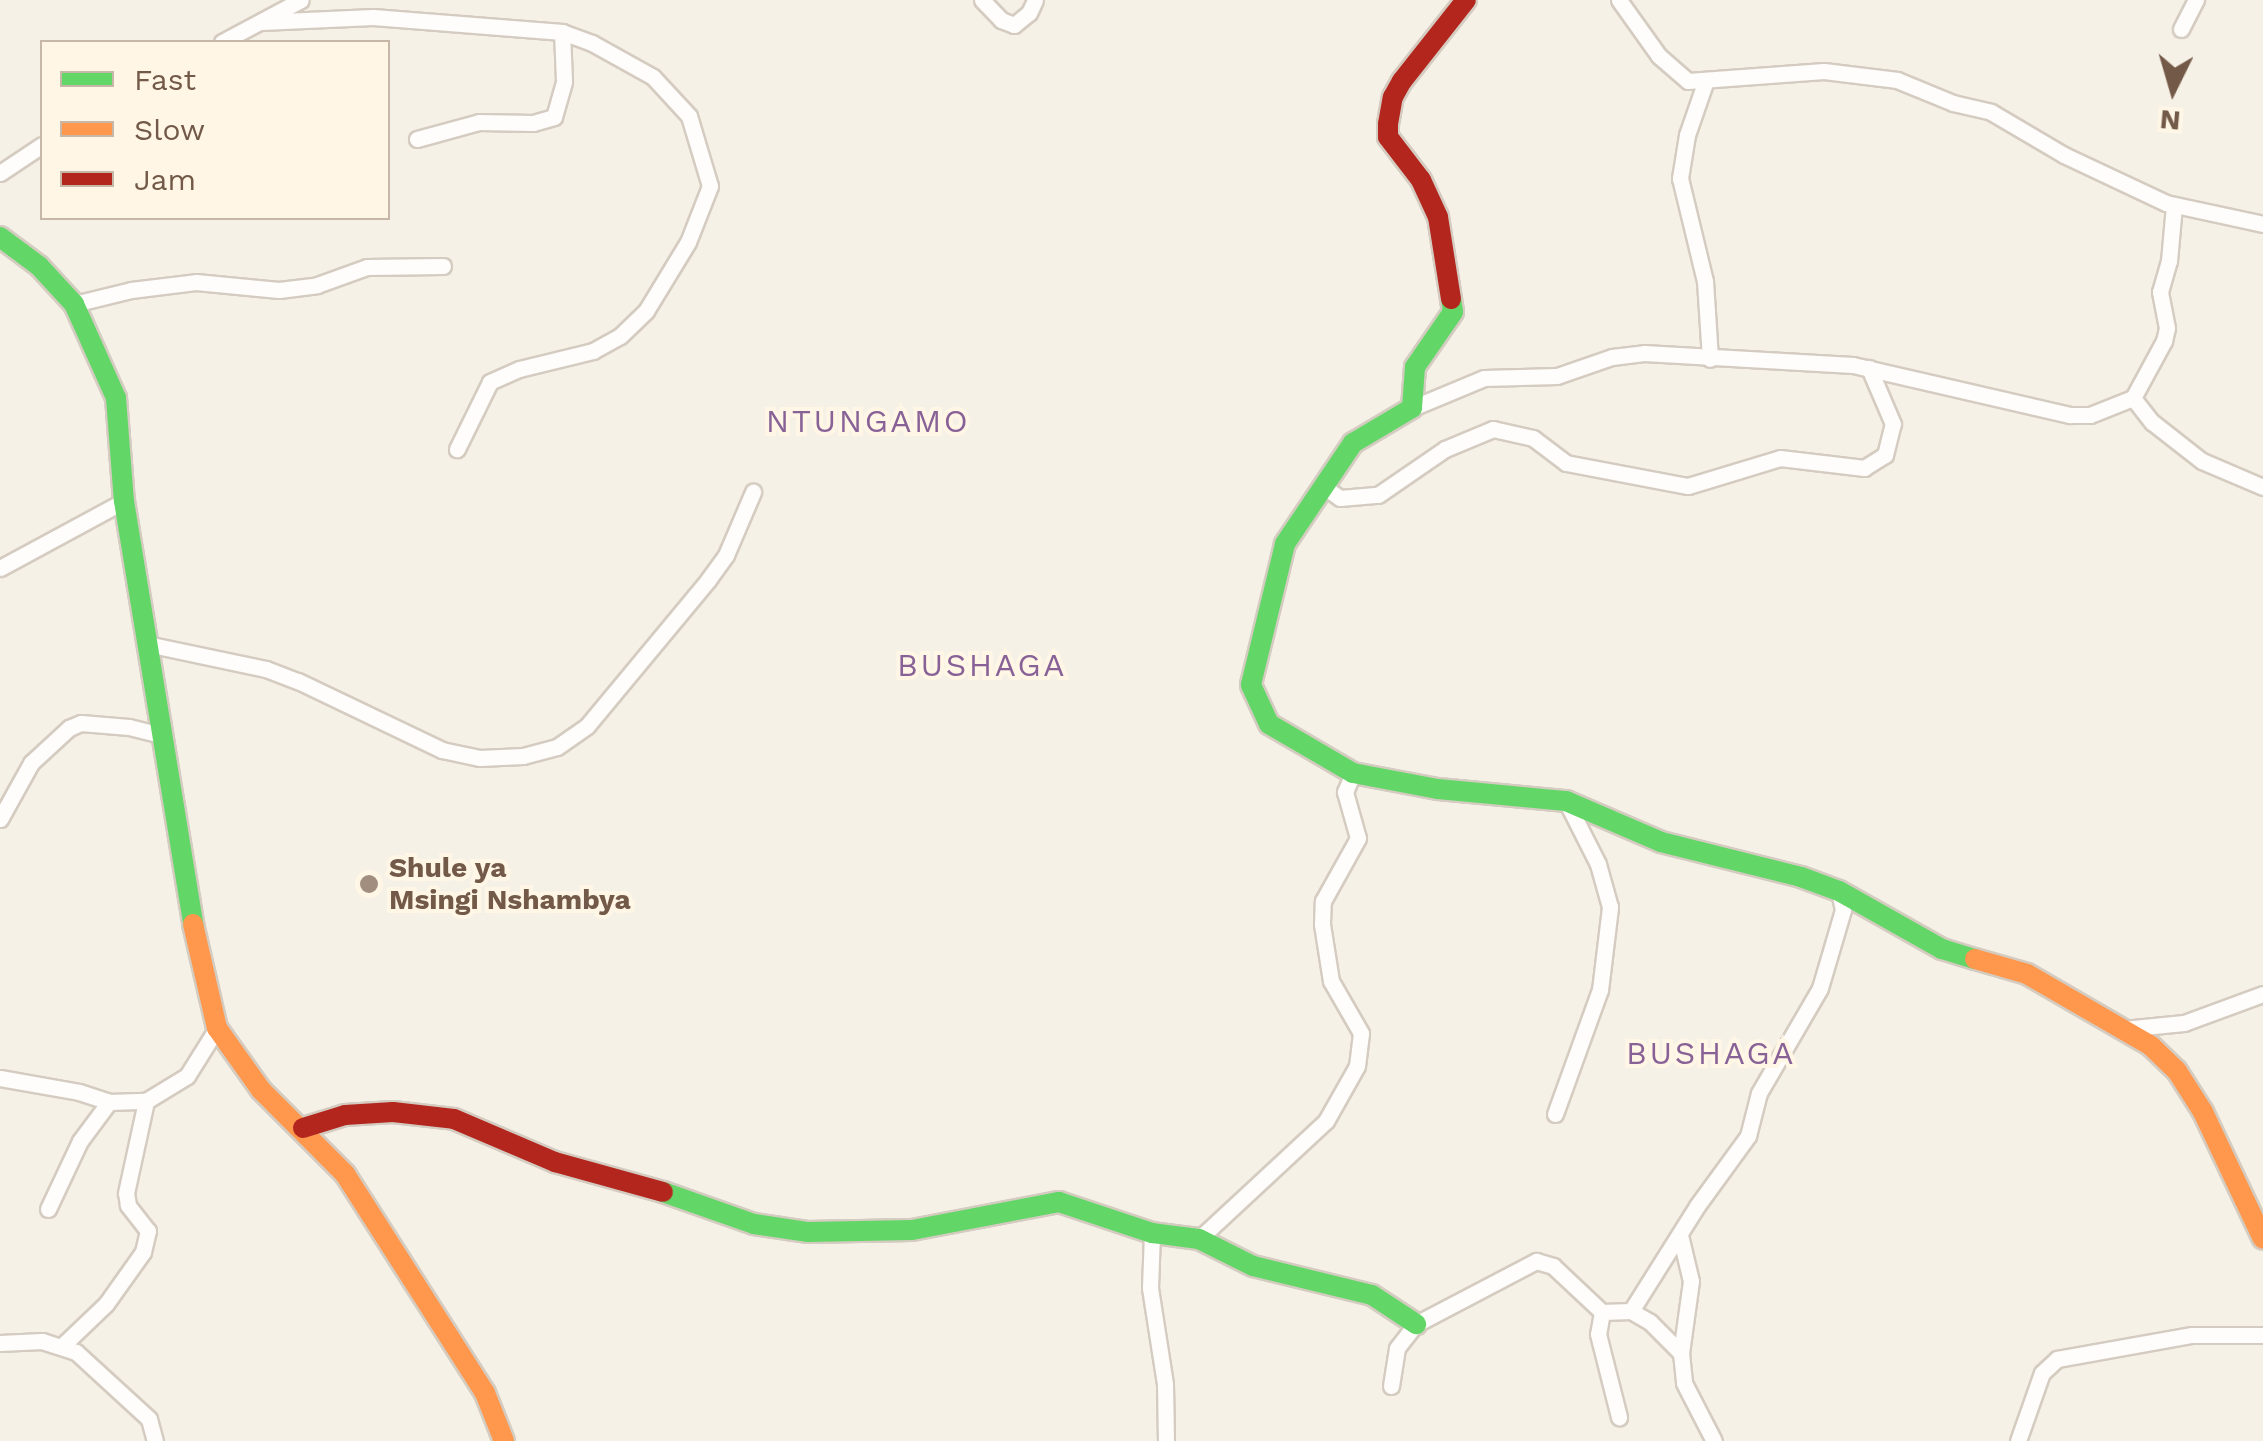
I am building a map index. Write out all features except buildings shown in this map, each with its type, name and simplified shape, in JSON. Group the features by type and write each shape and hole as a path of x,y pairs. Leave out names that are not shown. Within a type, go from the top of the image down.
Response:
{"street":[{"path":"226,40 302,0"},
{"path":"982,0 1001,20 1014,26 1030,12 1034,0"},
{"path":"1412,408 1415,367 1452,312 1438,216 1421,180 1388,137 1388,124 1393,97 1402,82 1466,0"},
{"path":"1619,0 1674,72 1688,81 1705,83 1824,71 1897,80 1954,103 1991,112 2064,154 2174,206 2263,224"},
{"path":"2181,29 2196,0"},
{"path":"261,22 373,17 562,32 628,61 673,94 700,142 710,186 683,252 646,311 620,336 593,352 519,369 490,382 457,449"},
{"path":"418,139 479,122 533,124 554,116 564,81 562,32"},
{"path":"1705,83 1687,134 1680,178 1705,281 1710,359"},
{"path":"0,173 40,146"},
{"path":"2174,206 2169,261 2160,292 2166,335 2133,398 2090,415 2070,415 1869,368 1627,354 1558,376 1484,378 1412,408 1353,443 1285,544 1251,685 1268,724 1352,773 1438,789 1566,802 1660,842 1802,877 1839,892 1942,950 2028,974 2150,1046 2177,1071 2203,1112 2236,1190 2263,1239"},
{"path":"0,237 39,266 74,304 104,362 116,398 124,501 160,735 200,969 217,1028 261,1090 345,1174 485,1392 504,1441"},
{"path":"74,304 131,290 196,282 279,290 317,285 367,267 443,266"},
{"path":"1326,488 1340,498 1378,495 1445,449 1493,430 1534,438 1566,464 1688,486 1780,458 1864,468 1885,454 1894,424 1869,368"},
{"path":"2133,398 2152,422 2202,462 2263,487"},
{"path":"147,644 266,669 327,692 442,750 480,758 524,756 556,747 587,726 717,568 753,492"},
{"path":"0,568 124,501"},
{"path":"0,819 32,763 68,728 81,724 129,727 160,735"},
{"path":"1198,1239 1326,1121 1357,1066 1361,1033 1331,981 1322,924 1324,901 1358,838 1344,792 1352,773"},
{"path":"1554,1114 1600,990 1610,908 1598,864 1566,802"},
{"path":"1631,1311 1748,1136 1758,1094 1820,988 1843,910 1839,892"},
{"path":"2123,1030 2184,1024 2263,994"},
{"path":"0,1078 79,1092 108,1102 146,1101 186,1076 217,1028"},
{"path":"62,1346 106,1304 147,1241 146,1224 128,1205 126,1193 146,1101"},
{"path":"48,1209 80,1141 108,1102"},
{"path":"303,1128 346,1115 393,1112 454,1119 554,1162 651,1188 754,1224 808,1232 912,1230 1059,1202 1152,1233 1198,1239 1253,1266 1372,1294 1416,1324"},
{"path":"1152,1233 1150,1288 1165,1384 1166,1441"},
{"path":"1680,1236 1690,1281 1681,1353 1689,1400 1714,1441"},
{"path":"1391,1386 1397,1348 1416,1324 1536,1261 1553,1266 1602,1312 1631,1311 1661,1330 1681,1353"},
{"path":"1602,1312 1598,1334 1618,1416"},
{"path":"2018,1441 2042,1373 2057,1359 2192,1335 2263,1335"},
{"path":"0,1342 19,1339 76,1352 126,1394 148,1419 154,1441"}],"traffic: fast":[{"path":"0,237 39,266 74,304 116,398 124,501 193,924"},
{"path":"1451,299 1453,312 1415,367 1412,408 1353,443 1285,544 1251,685 1269,724 1353,773 1438,789 1566,801 1661,842 1801,877 1839,891 1942,949 1975,959"},
{"path":"663,1192 754,1224 808,1232 912,1230 1059,1202 1152,1233 1199,1239 1253,1266 1372,1295 1416,1324"}],"traffic: slow":[{"path":"193,924 217,1028 261,1090 345,1174 485,1393 504,1441"},
{"path":"1975,959 2027,974 2151,1046 2177,1071 2203,1112 2263,1239"}],"traffic: jam":[{"path":"1451,299 1438,217 1421,180 1388,137 1388,124 1393,97 1402,81 1466,0"},
{"path":"303,1128 345,1115 393,1112 454,1119 555,1162 663,1192"}],"place":[{"name":"Shule ya Msingi Nshambya","path":"369,884"}],"district":[{"name":"NTUNGAMO","path":"868,421"},
{"name":"BUSHAGA","path":"982,665"},
{"name":"BUSHAGA","path":"1711,1053"}]}
